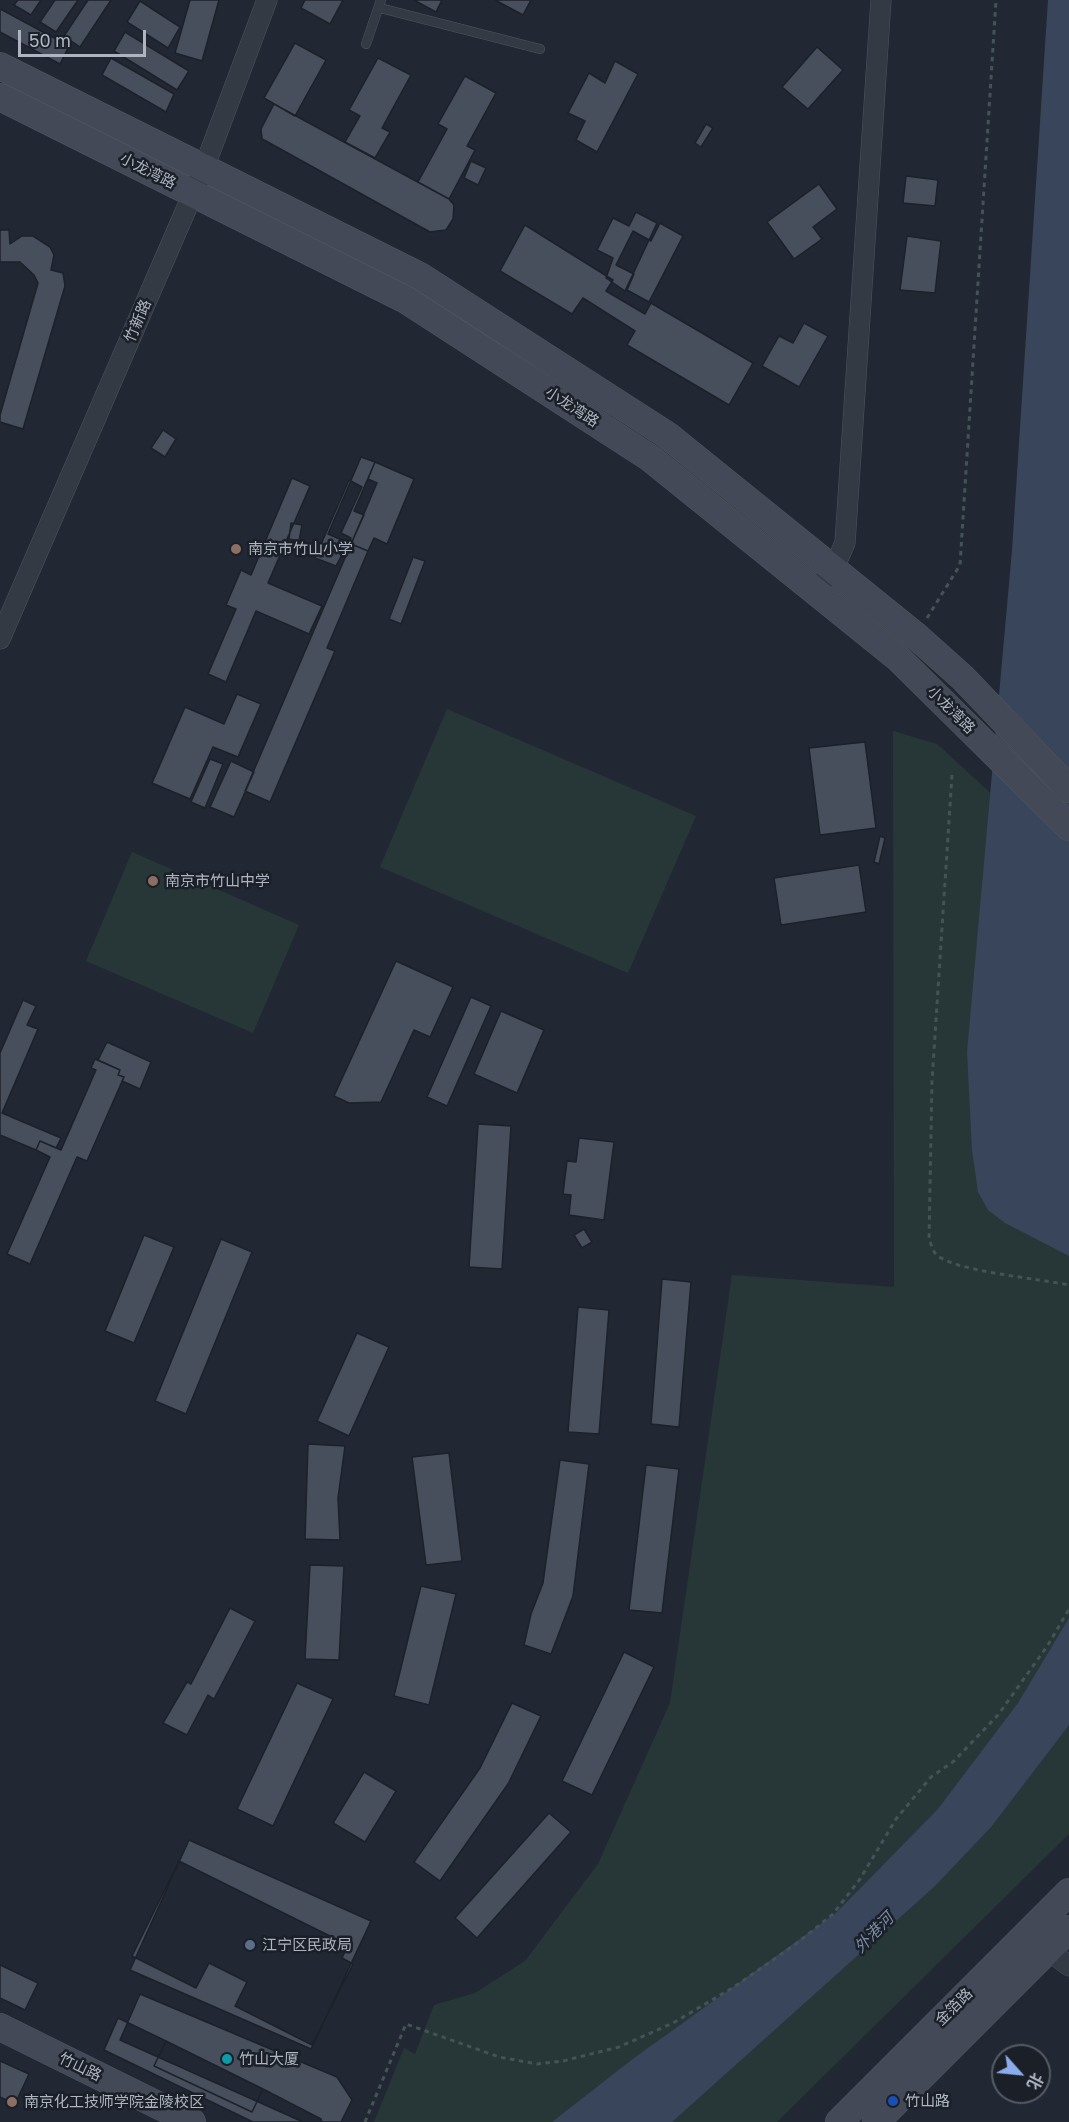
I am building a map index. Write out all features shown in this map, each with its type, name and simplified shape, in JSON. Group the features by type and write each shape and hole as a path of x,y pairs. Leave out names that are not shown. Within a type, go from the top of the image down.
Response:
{"main road":[{"name":"小龙湾路","path":"0,66 430,282 667,435 916,636 963,678 1069,789"},
{"name":"小龙湾路","path":"0,97 406,300 650,458 898,658 1069,827"},
{"name":"金箔路","path":"839,2122 1069,1892"},
{"name":"金箔路","path":"876,2122 1069,1929"},
{"name":"竹山路","path":"0,2027 192,2122"}],"street":[{"name":"竹新路","path":"0,639 204,168 267,0"},
{"path":"815,591 833,570 845,543 881,0"},
{"path":"1048,1950 1069,1966"}],"lane":[{"path":"366,44 381,4 540,49"}],"path":[{"path":"916,636 960,565 996,0"},
{"path":"952,775 932,1081 929,1240 935,1254 947,1261 966,1267 1069,1285"},
{"path":"365,2122 406,2024 499,2057 537,2064 563,2061 619,2047 673,2023 734,1987 796,1944 833,1914 860,1879 896,1819 931,1777 954,1761 998,1715 1048,1645 1069,1609"}],"shaded area":[{"path":"447,709 696,816 628,973 380,867"},
{"path":"893,731 937,744 1069,865 1069,1834 777,2122 374,2122 404,2048 415,2054 434,2005 475,1993 525,1961 598,1864 670,1703 732,1275 894,1287"},
{"path":"132,852 299,925 253,1033 86,961"}],"water":[{"path":"1048,0 1069,0 1069,1256 1005,1223 988,1210 978,1192 972,1150 967,1052 1012,550"},
{"name":"外港河","path":"1069,1618 1069,1725 991,1827 935,1886 672,2122 552,2122 634,2058 836,1913 938,1809 1018,1703"}],"building":[{"path":"18,0 41,0 31,15 14,5"},
{"path":"55,0 78,0 56,32 40,22"},
{"path":"88,0 111,0 80,47 64,36"},
{"path":"190,0 219,0 202,61 175,53"},
{"path":"305,0 343,0 330,24 301,8"},
{"path":"414,0 442,0 436,12"},
{"path":"495,0 531,0 523,15"},
{"path":"140,1 180,27 168,48 127,22"},
{"path":"0,9 69,46 60,64 0,32"},
{"path":"125,32 189,71 177,90 114,51"},
{"path":"295,43 326,60 295,116 264,98"},
{"path":"817,47 843,70 808,109 782,87"},
{"path":"111,58 174,94 166,112 102,75"},
{"path":"378,58 411,75 382,128 390,132 375,158 345,142 360,116 349,110"},
{"path":"615,61 638,74 597,152 576,140 585,121 568,113 589,73 605,83"},
{"path":"465,76 496,93 467,146 475,150 449,199 418,182 447,129 438,124"},
{"path":"274,104 449,199 454,205 453,219 446,230 430,232 262,139 261,129"},
{"path":"706,124 713,128 701,147 695,143"},
{"path":"471,161 486,168 478,185 464,178"},
{"path":"906,176 938,180 935,206 903,203"},
{"path":"819,184 837,209 813,227 822,239 794,259 767,222"},
{"path":"636,212 657,223 625,291 606,278 613,258 597,250 613,218 629,226"},
{"path":"660,223 683,236 649,302 627,290 634,274 616,265 633,231 651,241"},
{"path":"525,225 613,280 606,291 645,314 651,303 753,363 729,405 627,345 635,331 583,298 572,314 500,271"},
{"path":"0,230 9,230 10,244 22,236 33,236 50,247 54,255 51,270 63,273 65,286 23,429 0,422 0,415 38,283 34,275 20,262 0,262"},
{"path":"907,236 941,241 935,293 900,290"},
{"path":"804,323 828,336 799,387 762,366 779,336 793,343"},
{"path":"163,430 176,439 165,457 151,448"},
{"path":"361,457 375,462 354,511 364,515 351,544 328,534"},
{"path":"375,462 414,479 387,544 374,538 368,551 351,544 377,483 368,479"},
{"path":"292,478 310,486 268,583 322,606 309,634 256,611 226,682 208,674 236,609 226,605 241,570 251,575"},
{"path":"349,480 362,487 341,533 351,538 336,566 315,558"},
{"path":"291,523 302,525 299,541 289,539"},
{"path":"351,544 368,551 327,648 335,651 270,802 245,791"},
{"path":"413,557 425,561 401,624 389,619"},
{"path":"237,694 261,704 238,757 213,747 190,799 152,783 185,707 224,724"},
{"path":"865,742 876,828 820,835 809,748"},
{"path":"210,759 223,764 205,808 191,802"},
{"path":"231,761 254,772 234,817 210,807"},
{"path":"880,836 885,838 879,864 874,862"},
{"path":"859,865 866,912 781,925 774,878"},
{"path":"396,961 453,987 430,1037 414,1030 381,1102 349,1103 334,1096"},
{"path":"471,997 491,1006 447,1106 427,1097"},
{"path":"23,1000 36,1006 27,1025 38,1029 2,1113 61,1138 56,1148 40,1141 36,1150 0,1135 0,1053"},
{"path":"501,1011 544,1030 517,1093 474,1074"},
{"path":"107,1042 151,1062 140,1089 122,1081 124,1077 118,1075 120,1070 98,1060"},
{"path":"95,1059 120,1070 118,1075 124,1077 87,1161 77,1157 30,1264 7,1254 50,1157 36,1150 40,1141 61,1150 96,1070 91,1068"},
{"path":"478,1124 511,1126 502,1269 469,1267"},
{"path":"579,1138 614,1142 604,1220 569,1215 571,1195 563,1194 567,1161 576,1162"},
{"path":"584,1229 592,1242 582,1248 574,1235"},
{"path":"144,1235 174,1247 134,1343 105,1331"},
{"path":"221,1239 252,1252 186,1414 155,1401"},
{"path":"662,1279 691,1282 679,1427 651,1424"},
{"path":"578,1307 609,1310 599,1434 568,1432"},
{"path":"357,1333 389,1347 349,1436 317,1421"},
{"path":"308,1444 345,1446 338,1498 340,1540 305,1539"},
{"path":"449,1453 462,1561 426,1565 412,1457"},
{"path":"560,1460 589,1464 573,1596 551,1654 524,1645 531,1614 543,1583"},
{"path":"646,1465 679,1469 662,1613 629,1610"},
{"path":"310,1565 344,1566 339,1660 305,1659"},
{"path":"421,1586 456,1594 429,1705 394,1696"},
{"path":"230,1608 255,1621 214,1699 208,1695 187,1735 163,1723 187,1682 191,1684"},
{"path":"624,1652 654,1667 592,1795 562,1781"},
{"path":"297,1683 333,1699 273,1826 237,1809"},
{"path":"512,1703 541,1716 508,1784 440,1881 414,1862 480,1768"},
{"path":"364,1772 396,1791 365,1842 333,1823"},
{"path":"549,1813 571,1832 477,1938 455,1918"},
{"name":"江宁区民政局","path":"189,1840 371,1921 311,2049 130,1970"},
{"name":"江宁区民政局","path":"179,1861 348,1945 342,1958 353,1964 312,2045 235,2006 247,1982 209,1963 196,1988 132,1956"},
{"path":"0,1965 38,1983 25,2010 0,1998"},
{"name":"竹山大厦","path":"140,1994 337,2077 352,2100 341,2122 303,2122 120,2040"},
{"path":"118,2018 166,2041 154,2066 252,2112 263,2089 321,2119 322,2122 253,2122 104,2050"},
{"path":"166,2041 263,2089 252,2112 154,2066"},
{"path":"0,2061 29,2074 15,2104 0,2097"}],"place":[{"name":"南京市竹山小学","path":"236,549"},
{"name":"南京市竹山中学","path":"153,881"},
{"name":"江宁区民政局","path":"250,1945"},
{"name":"竹山大厦","path":"227,2059"},
{"name":"竹山路","path":"893,2101"},
{"name":"南京化工技师学院金陵校区","path":"12,2102"}]}
